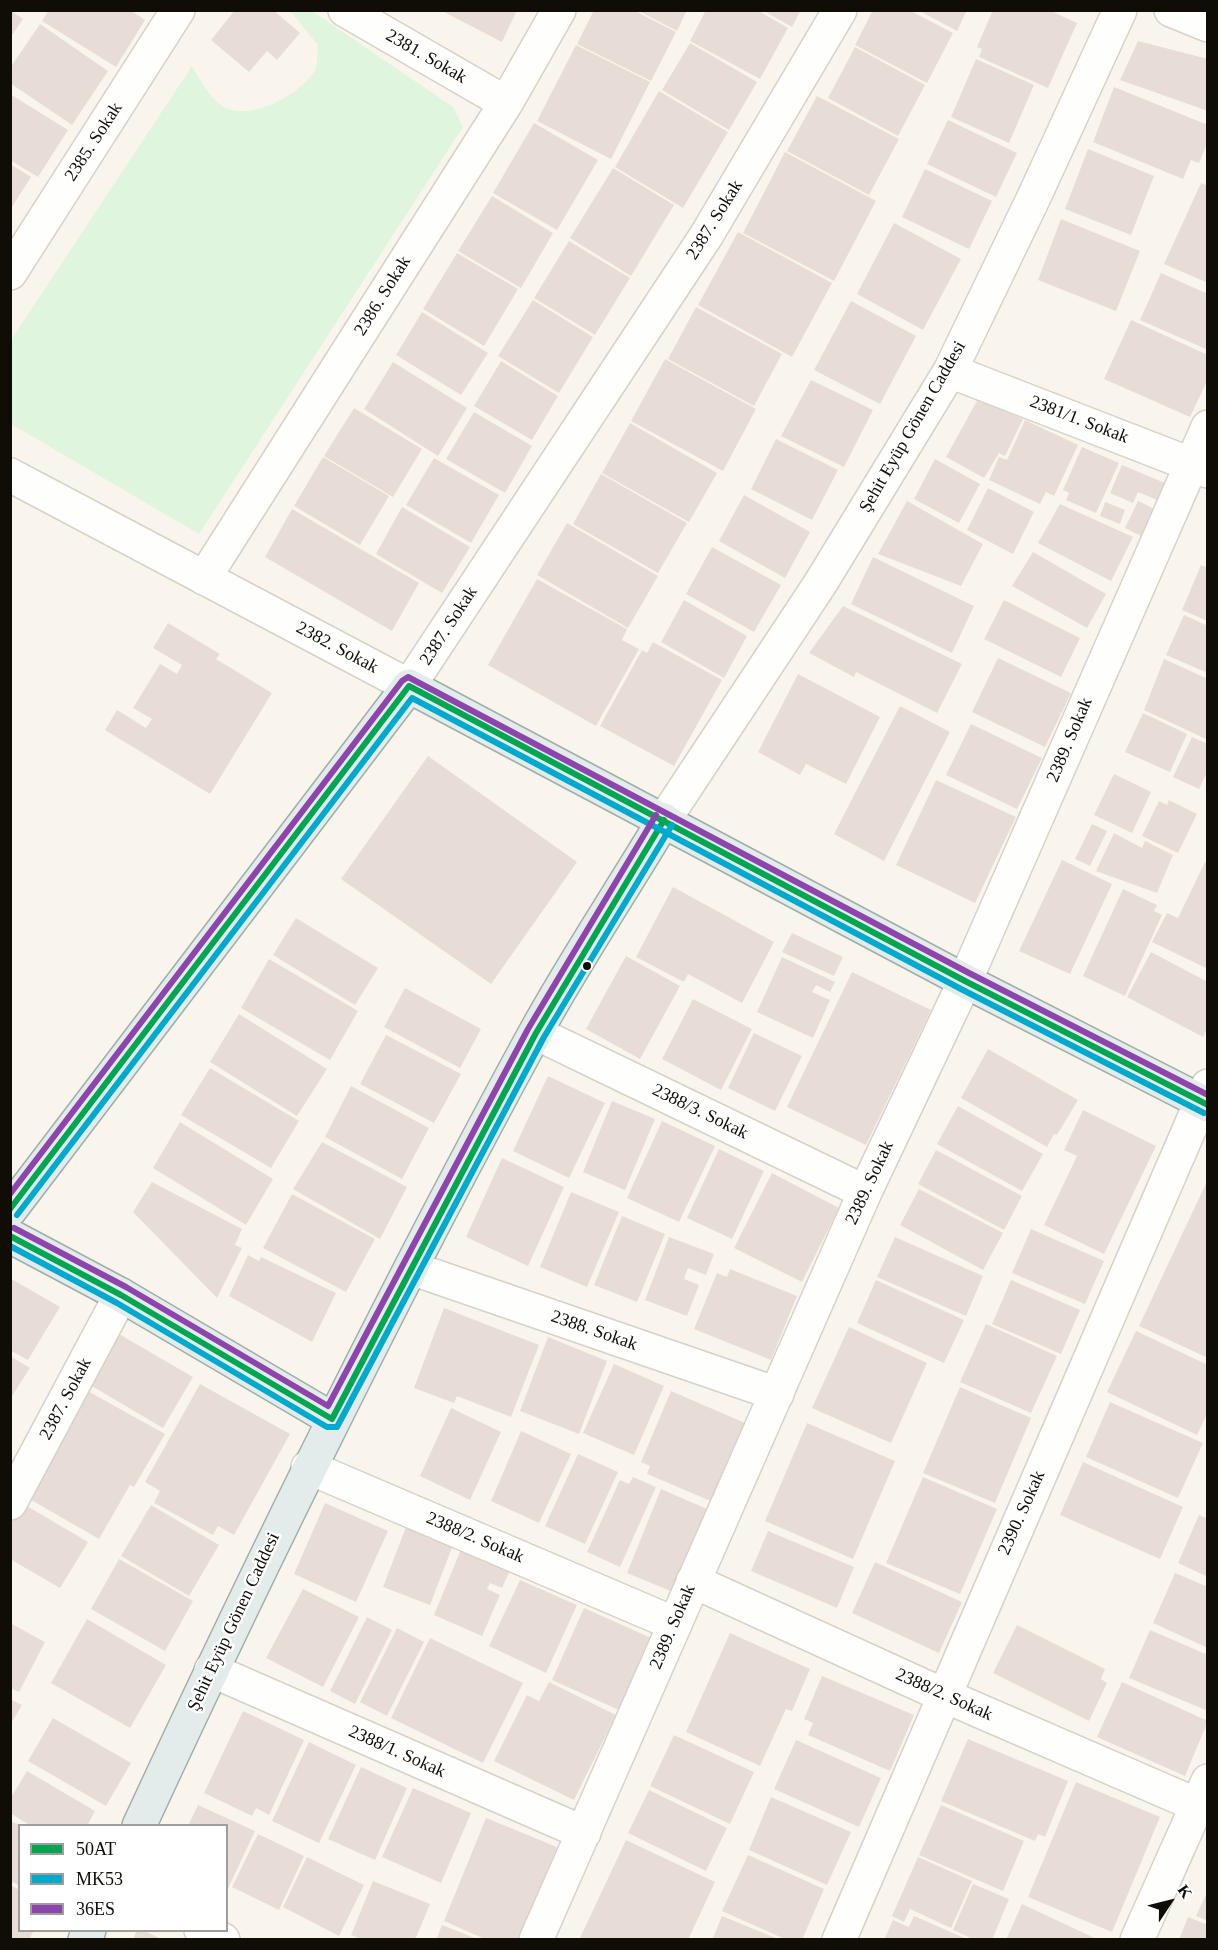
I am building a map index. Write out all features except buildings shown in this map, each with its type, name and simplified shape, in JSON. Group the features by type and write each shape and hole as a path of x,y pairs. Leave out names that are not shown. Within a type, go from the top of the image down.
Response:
{"main road":[{"name":"2382. Sokak","path":"409,686 965,981 1205,1098"},
{"name":"2387. Sokak","path":"10,1210 409,686"},
{"name":"Şehit Eyüp Gönen Caddesi","path":"140,1824 332,1419 536,1033 664,820"},
{"path":"10,1236 121,1295 332,1419"}],"street":[{"name":"2385. Sokak","path":"10,273 178,10"},
{"name":"2381. Sokak","path":"345,10 506,103"},
{"name":"2386. Sokak","path":"204,578 506,103 559,10"},
{"name":"2387. Sokak","path":"409,686 706,236 840,10"},
{"name":"Şehit Eyüp Gönen Caddesi","path":"664,820 820,584 950,371 1034,197 1120,10"},
{"path":"1171,10 1208,26"},
{"name":"2381/1. Sokak","path":"950,371 1199,467"},
{"name":"2389. Sokak","path":"536,1940 865,1192 965,981 1199,467 1208,428"},
{"name":"2382. Sokak","path":"10,475 409,686"},
{"name":"2388/3. Sokak","path":"536,1033 865,1192"},
{"name":"2390. Sokak","path":"838,1940 1205,1098"},
{"name":"2388. Sokak","path":"411,1268 777,1394"},
{"name":"2387. Sokak","path":"10,1503 121,1295"},
{"name":"2388/2. Sokak","path":"308,1467 675,1624"},
{"name":"2388/2. Sokak","path":"693,1581 943,1695 1202,1793"},
{"name":"2388/1. Sokak","path":"211,1670 584,1833"},
{"path":"1137,1940 1202,1793"},
{"path":"205,1932 223,1940"}],"green space":[{"path":"290,11 312,11 453,107 463,127 199,534 11,424 11,340 192,66 214,99 224,107 235,111 260,109 273,104 307,81 317,63 318,45"}],"transit line":[{"name":"36ES","path":"10,1194 402,681 408,677 969,973 1208,1095"},
{"name":"50AT","path":"10,1209 409,686 965,981 1208,1105"},
{"name":"MK53","path":"17,1215 412,698 961,989 1204,1113"},
{"name":"36ES","path":"14,1228 126,1287 328,1406 528,1029 656,815"},
{"name":"50AT","path":"10,1236 121,1295 332,1419 536,1033 664,820"},
{"name":"MK53","path":"10,1246 117,1303 327,1427 337,1427 544,1037 672,825"}]}
